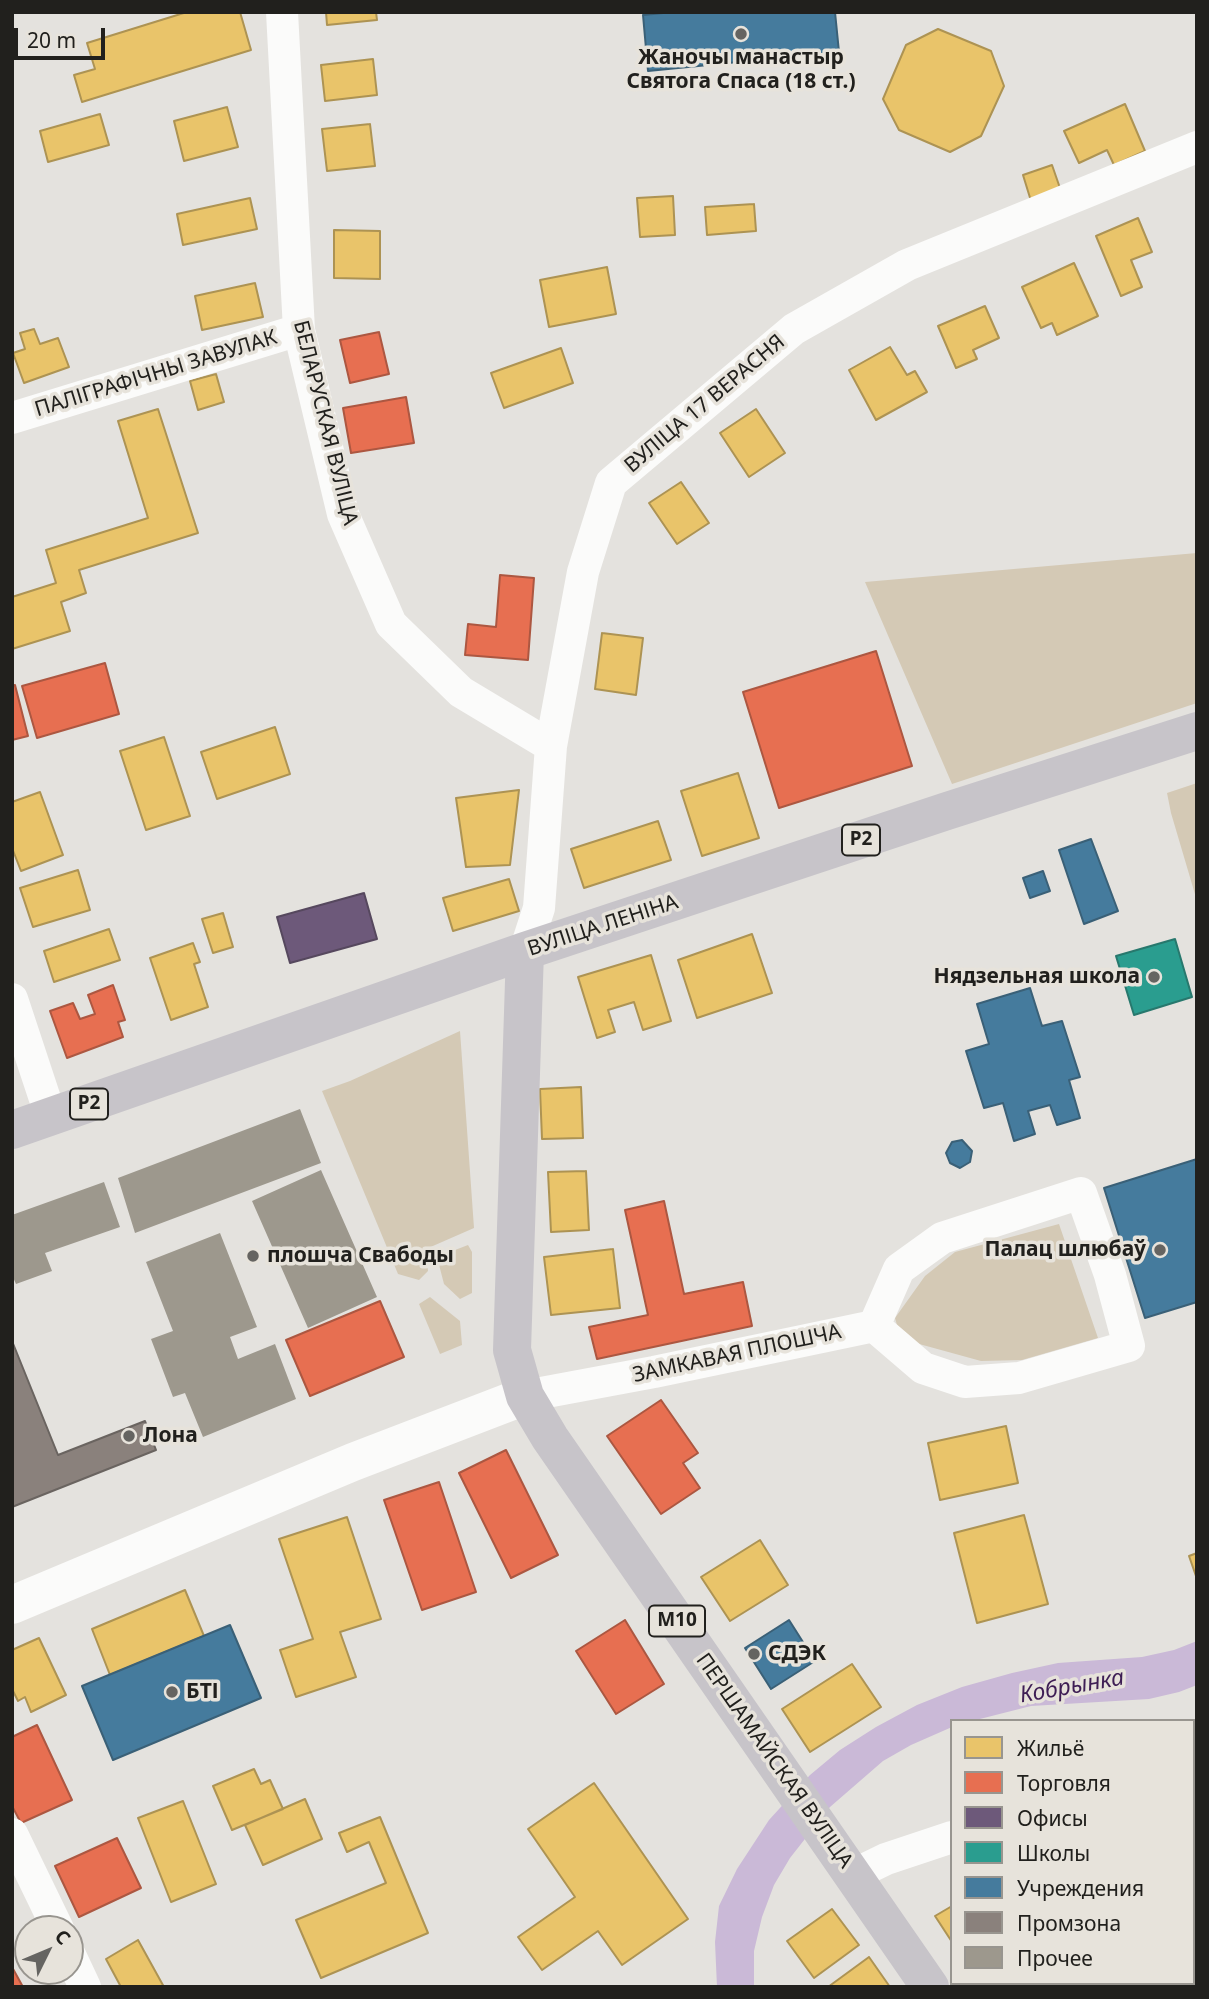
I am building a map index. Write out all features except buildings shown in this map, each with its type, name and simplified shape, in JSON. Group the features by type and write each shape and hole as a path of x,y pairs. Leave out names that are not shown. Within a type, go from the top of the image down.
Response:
{"main road":[{"name":"ВУЛІЦА ЛЕНІНА","path":"12,1130 525,951 1197,731"},
{"name":"М10","path":"525,951 512,1350 525,1396"},
{"path":"12,1605 353,1462 525,1396"},
{"name":"ПЕРШАМАЙСКАЯ ВУЛІЦА","path":"525,1396 550,1438 930,1987"}],"street":[{"name":"БЕЛАРУСКАЯ ВУЛІЦА","path":"282,12 299,330 343,514 391,624 461,692 551,746"},
{"name":"ВУЛІЦА 17 ВЕРАСНЯ","path":"525,951 539,908 551,746 583,572 611,483 794,329 907,265 1197,147"},
{"name":"ПАЛІГРАФІЧНЫ ЗАВУЛАК","path":"12,418 299,330"},
{"path":"12,999 51,1117"},
{"path":"1081,1193 1110,1275 1129,1346 1019,1378 965,1382 923,1368 874,1326 899,1269 942,1238 1081,1193"},
{"name":"ЗАМКАВАЯ ПЛОШЧА","path":"525,1396 874,1326"},
{"path":"12,1834 51,1915"},
{"path":"853,1875 886,1859 950,1838"}],"shaded area":[{"path":"1197,553 1197,703 952,784 865,582"},
{"path":"1197,783 1197,901 1167,793"},
{"path":"460,1031 474,1228 426,1249 428,1271 419,1280 398,1274 322,1091"},
{"path":"1059,1224 1098,1338 1022,1360 981,1361 901,1339 895,1318 925,1276 955,1252"},
{"path":"468,1245 472,1252 472,1293 460,1299 444,1284 437,1257"},
{"path":"430,1297 460,1321 462,1345 440,1354 419,1304"}],"water":[{"name":"Кобрынка","path":"1197,1641 1197,1685 1149,1699 1031,1706 980,1719 950,1719 950,1728 883,1761 830,1807 790,1858 774,1885 762,1917 754,1951 754,1987 717,1987 715,1942 719,1906 737,1869 769,1820 810,1775 840,1750 917,1705 962,1687 1058,1663 1142,1657 1174,1650"}],"place":[{"name":"Жаночы манастыр Святога Спаса (18 ст.)","path":"741,34"},
{"name":"Нядзельная школа","path":"1154,977"},
{"name":"Палац шлюбаў","path":"1160,1250"},
{"name":"плошча Свабоды","path":"253,1256"},
{"name":"Лона","path":"129,1436"},
{"name":"СДЭК","path":"754,1654"},
{"name":"БТІ","path":"172,1692"}]}
